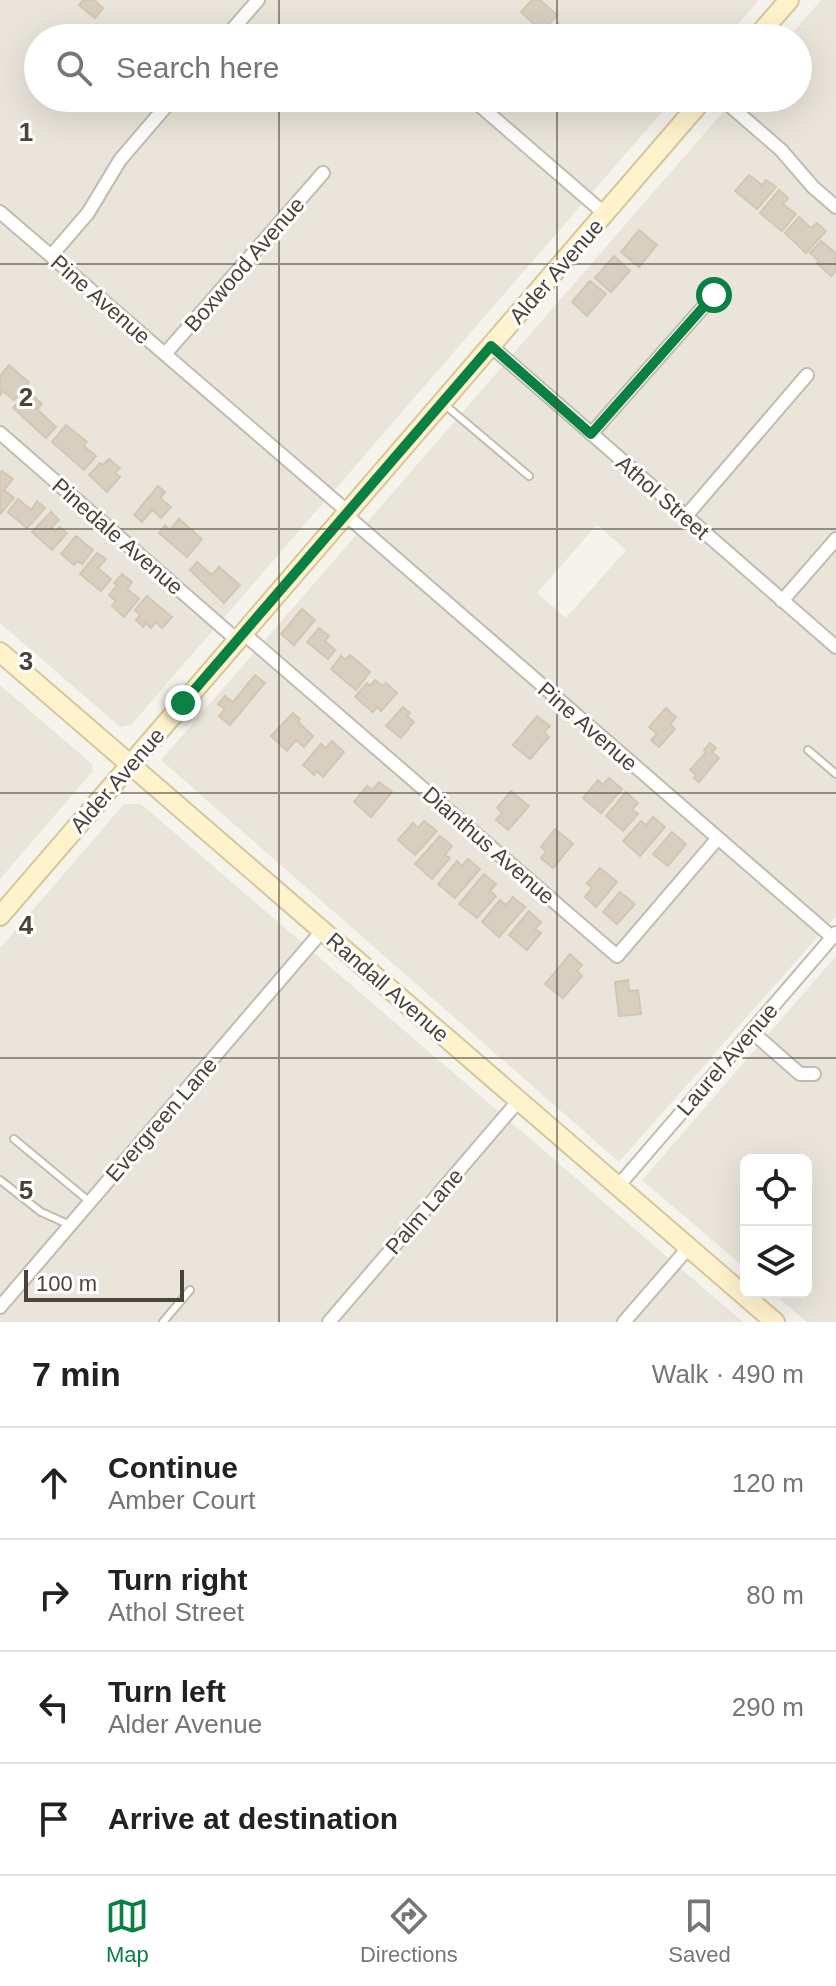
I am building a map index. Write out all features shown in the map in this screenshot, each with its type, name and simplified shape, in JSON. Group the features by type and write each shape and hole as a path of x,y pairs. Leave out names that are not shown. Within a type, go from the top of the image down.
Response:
{"main road":[{"path":"768,24 789,0"},
{"name":"Alder Avenue","path":"0,916 692,112"},
{"name":"Randall Avenue","path":"0,652 775,1322"}],"street":[{"path":"237,24 258,0"},
{"path":"51,256 88,213 120,160 161,112"},
{"path":"487,112 605,214"},
{"path":"737,112 781,150 813,187 836,207"},
{"name":"Boxwood Avenue","path":"165,354 323,173"},
{"name":"Pine Avenue","path":"0,212 718,838 835,935"},
{"path":"591,434 714,295"},
{"name":"Athol Street","path":"491,346 836,647"},
{"path":"686,516 807,375"},
{"name":"Pinedale Avenue","path":"0,433 240,636"},
{"path":"782,601 836,539"},
{"name":"Dianthus Avenue","path":"240,636 617,956 718,838"},
{"name":"Evergreen Lane","path":"0,1307 322,931"},
{"name":"Laurel Avenue","path":"619,1185 835,935"},
{"path":"751,1031 800,1074 814,1074"},
{"name":"Palm Lane","path":"329,1322 519,1100"},
{"path":"624,1322 689,1247"}],"lane":[{"path":"442,402 529,476"},
{"path":"808,750 836,774"},
{"path":"14,1139 90,1202"},
{"path":"0,1180 41,1212 71,1225"},
{"path":"163,1322 190,1290"}],"shaded area":[{"path":"0,0 759,0 738,24 24,24 24,112 662,112 131,725 120,727 0,623"},
{"path":"821,0 836,0 836,916 619,1162 161,760 723,112 812,112 812,24 800,24","holes":["597,525 626,550 566,618 537,593"]},
{"path":"0,685 92,764 93,771 0,879"},
{"path":"124,804 141,804 743,1322 0,1322 0,948"},
{"path":"836,956 836,1322 807,1322 779,1298 812,1298 812,1154 740,1154 740,1264 642,1180"}],"building":[{"path":"83,0 94,0 103,8 95,18 79,5"},
{"path":"532,0 540,0 557,15 549,24 534,24 521,12"},
{"path":"749,175 762,185 766,180 776,187 757,209 735,191"},
{"path":"779,190 788,198 783,204 796,214 782,231 760,213"},
{"path":"799,217 811,228 817,223 826,231 806,253 785,233"},
{"path":"639,230 657,245 639,267 621,252"},
{"path":"821,241 836,253 836,271 831,276 810,253"},
{"path":"614,256 630,271 611,292 595,278"},
{"path":"590,281 606,294 587,316 572,302"},
{"path":"9,365 29,382 14,400 3,391 0,395 0,376"},
{"path":"28,391 42,404 37,409 56,427 46,438 13,408"},
{"path":"66,425 87,442 84,446 96,456 84,470 52,442"},
{"path":"109,459 120,468 115,473 120,477 107,492 89,475 100,463 103,465"},
{"path":"2,471 13,479 4,490 14,498 0,514 0,473"},
{"path":"158,486 165,492 160,498 171,507 161,518 152,510 142,522 134,515"},
{"path":"18,499 31,510 37,501 45,508 27,528 8,512"},
{"path":"51,512 59,520 51,528 55,532 60,527 67,533 52,550 32,532"},
{"path":"179,519 202,539 187,557 159,533 165,525 170,530"},
{"path":"76,536 93,550 82,564 78,561 74,565 61,554"},
{"path":"97,553 106,559 98,568 111,579 101,591 80,574"},
{"path":"197,562 212,575 219,567 240,585 224,603 190,570"},
{"path":"122,574 132,582 127,589 139,599 124,617 112,606 116,601 109,595"},
{"path":"147,596 172,617 162,628 156,622 151,628 146,623 143,627 136,620 140,615 135,610"},
{"path":"302,609 315,620 294,645 281,634"},
{"path":"319,628 329,636 325,641 335,650 328,659 307,642"},
{"path":"350,655 370,672 356,690 331,669 341,656 345,660"},
{"path":"255,675 265,683 230,725 219,716 225,709 218,704 225,696 233,702"},
{"path":"375,680 383,686 386,683 397,693 381,711 377,707 373,712 355,697 367,683 370,686"},
{"path":"403,707 414,722 401,738 386,726"},
{"path":"666,708 676,717 670,724 675,729 659,747 651,740 657,734 649,727"},
{"path":"293,713 313,736 304,747 296,740 287,751 271,736"},
{"path":"537,716 550,726 544,732 549,737 530,759 513,745"},
{"path":"332,741 344,752 323,777 317,771 314,775 303,765 321,744 326,748"},
{"path":"710,743 716,748 712,752 719,758 699,782 690,770"},
{"path":"609,778 622,789 601,813 583,798 598,780 603,785"},
{"path":"379,782 392,792 371,817 354,802 367,786 372,790"},
{"path":"511,791 529,806 508,830 496,820 502,813 497,808"},
{"path":"626,792 638,803 632,810 638,814 623,831 606,816"},
{"path":"653,817 665,827 640,856 623,841 641,821 646,825"},
{"path":"424,821 437,831 415,855 398,840 413,823 418,828"},
{"path":"555,829 573,844 553,868 541,858 546,851 541,847"},
{"path":"672,832 686,844 668,866 653,854"},
{"path":"440,836 452,846 445,855 450,858 432,879 415,864"},
{"path":"468,859 480,869 455,898 438,884 457,861 462,866"},
{"path":"600,868 617,882 596,907 585,897 592,888 587,883"},
{"path":"484,874 496,884 490,891 496,896 477,918 459,904"},
{"path":"620,892 635,904 617,924 603,912"},
{"path":"513,897 525,907 499,937 482,922 500,900 506,905"},
{"path":"529,911 541,922 535,929 541,933 527,950 509,935"},
{"path":"570,954 582,965 577,971 582,976 563,998 545,984"},
{"path":"628,980 629,991 638,990 641,1014 619,1016 615,982"}],"route":[{"path":"183,703 491,346 591,434 714,295"}]}
